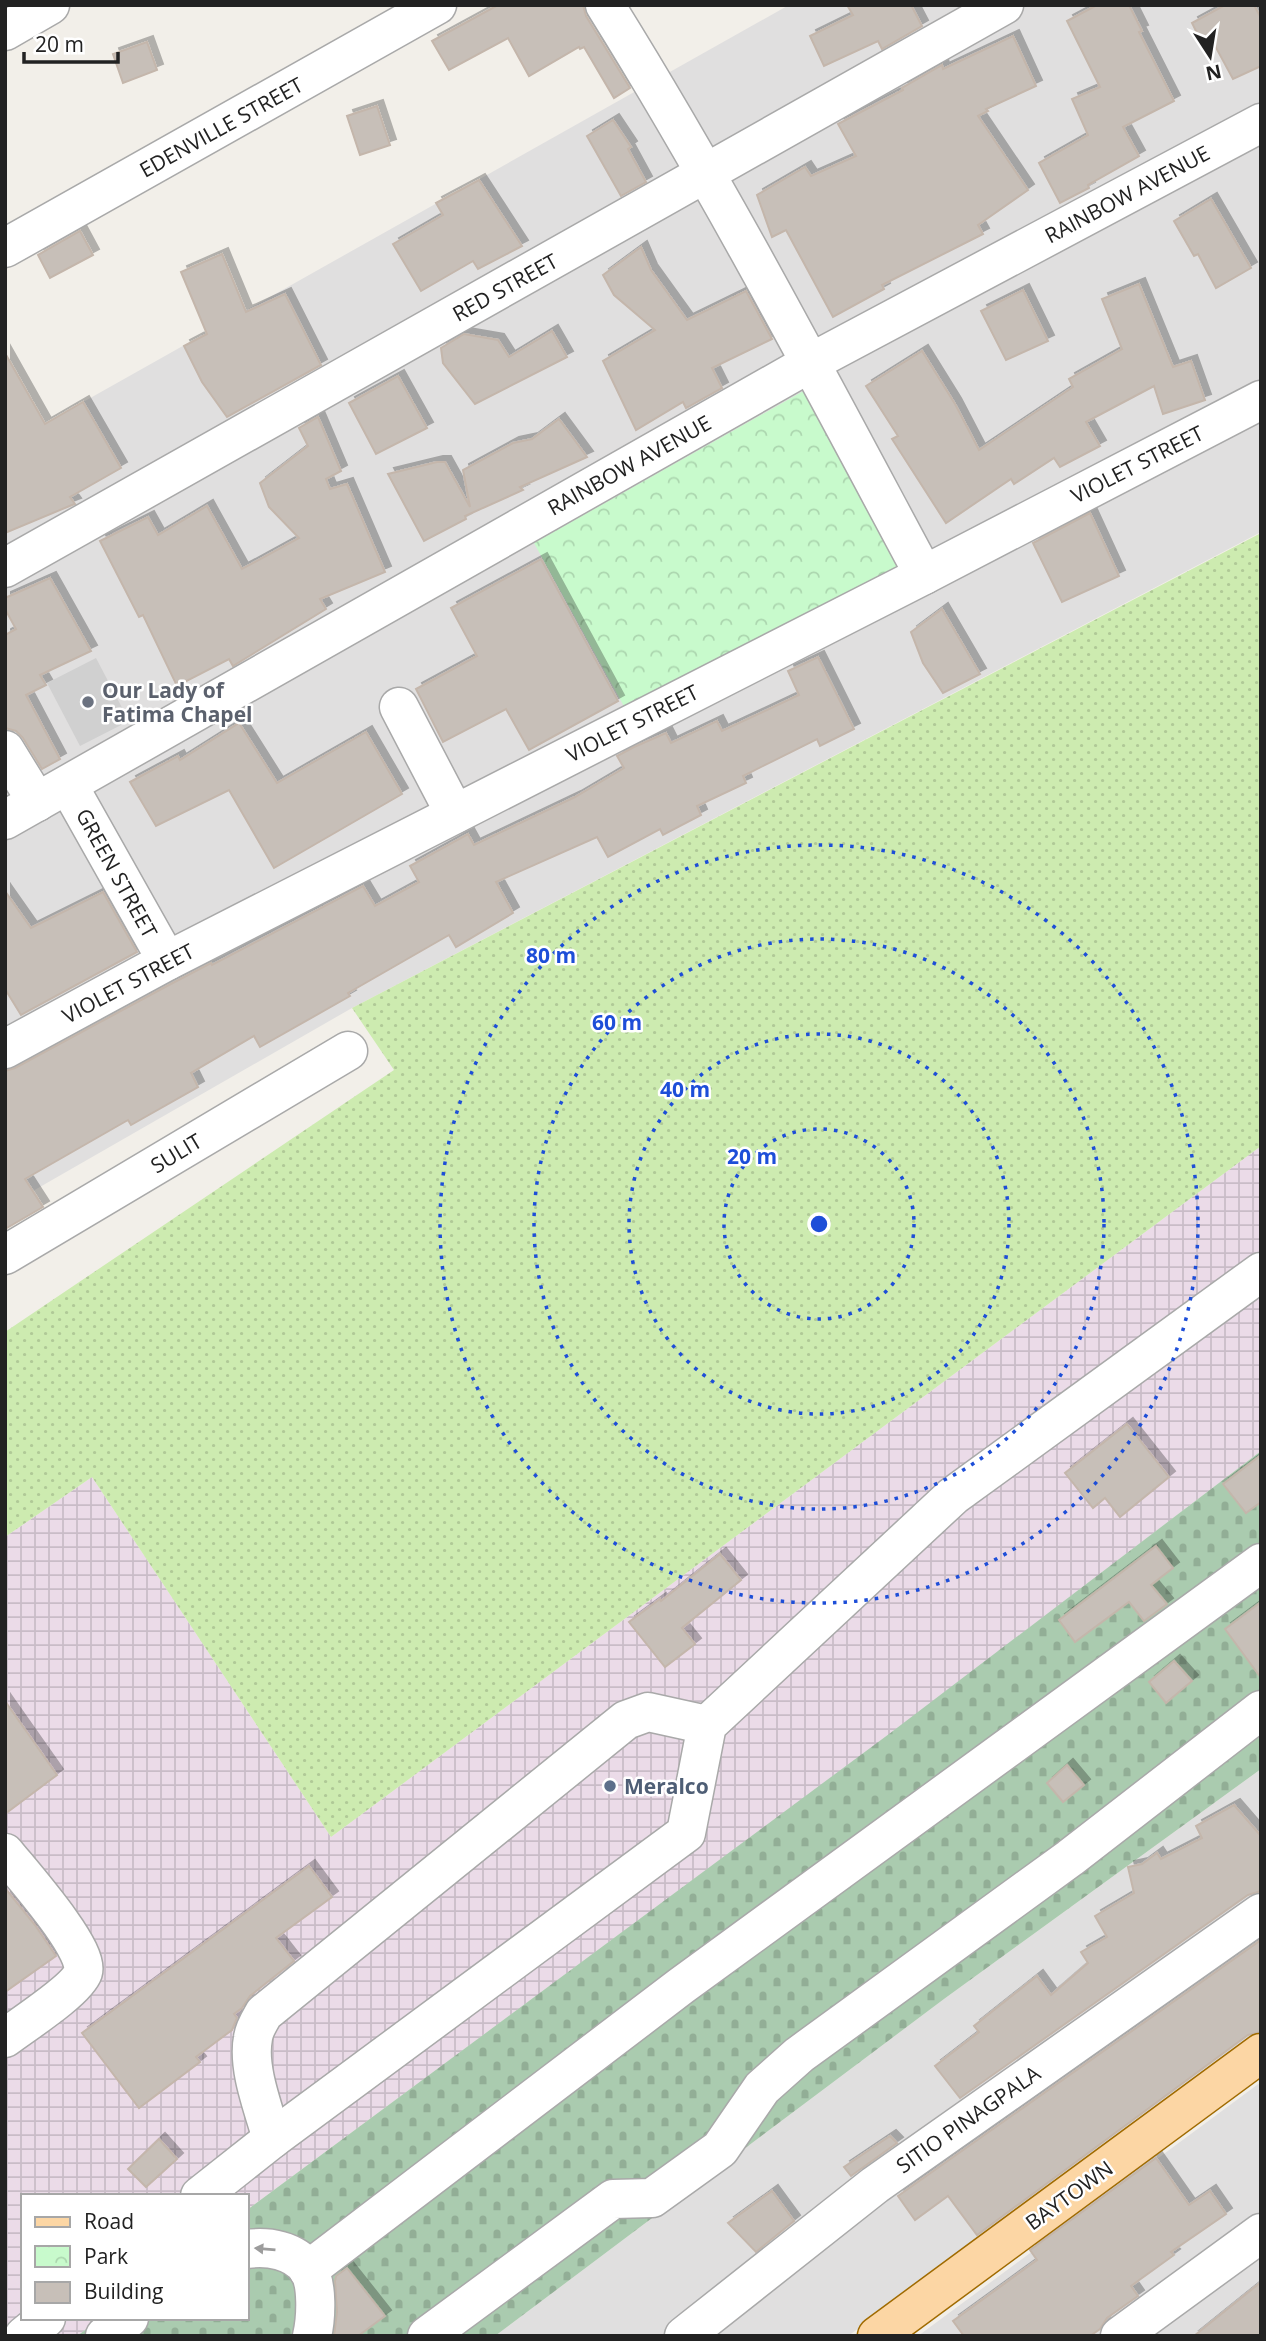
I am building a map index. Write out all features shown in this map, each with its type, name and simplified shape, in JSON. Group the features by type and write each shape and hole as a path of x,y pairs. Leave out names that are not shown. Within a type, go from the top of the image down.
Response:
{"main road":[{"name":"BAYTOWN","path":"877,2336 1261,2053"}],"street":[{"path":"5,31 50,5"},
{"name":"EDENVILLE STREET","path":"5,248 437,5"},
{"path":"605,5 650,78 810,363 924,575"},
{"name":"RED STREET","path":"5,568 1004,5"},
{"name":"RAINBOW AVENUE","path":"37,802 810,363 1261,123"},
{"name":"VIOLET STREET","path":"5,1049 167,961 1261,400"},
{"path":"399,707 456,814"},
{"name":"GREEN STREET","path":"5,750 37,802 167,961"},
{"name":"SULIT","path":"5,1255 348,1051"},
{"path":"203,2194 272,2139 686,1833 707,1725 953,1496 1261,1272"},
{"path":"308,2270 681,1986 1261,1563"},
{"path":"427,2336 613,2199 652,2198 720,2149 762,2088 799,2055 1070,1858 1261,1710"},
{"path":"272,2139 257,2085 252,2051 253,2035 264,2013 626,1720 648,1712 707,1725"},
{"path":"5,1853 67,1931 84,1959 83,1973 72,1988 5,2038"},
{"name":"SITIO PINAGPALA","path":"684,2336 876,2185 1261,1913"},
{"path":"1120,2336 1261,2233"},
{"path":"248,2249 264,2247 289,2254 308,2270 314,2294 315,2322 312,2336"},
{"path":"24,2336 44,2320"},
{"path":"105,2336 126,2320"}],"shaded area":[{"path":"789,5 1261,5 1261,532 352,1008 5,1207 5,446"},
{"name":"Our Lady of Fatima Chapel","path":"96,658 129,721 80,746 47,683"},
{"name":"Meralco","path":"1261,1146 1261,1451 890,1734 248,2209 248,2194 21,2194 21,2320 98,2320 77,2336 5,2336 5,1537 92,1477 331,1837"},
{"path":"1261,1769 1261,2031 1148,2115 848,2336 495,2336 944,1999"},
{"path":"1261,2082 1261,2336 918,2336"}],"green space":[{"path":"807,389 902,569 626,710 534,543"},
{"path":"1261,533 1261,1146 331,1837 92,1477 5,1537 5,1332 394,1070 352,1008"},
{"path":"1261,1451 1261,1769 944,1999 495,2336 77,2336 98,2320 248,2320 248,2209 889,1734"}],"building":[{"path":"498,5 583,5 586,16 630,88 614,98 584,47 579,47 529,76 508,38 449,70 432,41"},
{"path":"847,5 911,5 922,26 882,49 878,41 824,66 810,36 853,15"},
{"path":"1097,5 1129,5 1142,31 1139,32 1174,101 1123,127 1139,156 1060,203 1039,163 1088,135 1072,99 1100,87 1067,21"},
{"path":"1225,5 1254,5 1261,18 1261,66 1233,79 1213,42 1204,47 1192,23"},
{"path":"1013,36 1036,86 986,109 988,111 978,116 1028,190 978,225 983,234 882,285 884,289 833,317 786,230 772,237 757,195 805,167 811,176 856,156 838,124 903,90 902,88 942,65 943,69"},
{"path":"147,42 157,70 123,83 113,54"},
{"path":"377,106 390,145 360,155 347,116"},
{"path":"613,120 631,147 628,149 646,182 621,196 587,136"},
{"path":"479,180 522,246 478,269 473,261 421,291 393,244 443,215 436,203"},
{"path":"1211,199 1251,268 1216,288 1198,254 1194,256 1174,221"},
{"path":"80,231 93,255 50,278 38,255"},
{"path":"641,247 651,270 687,320 746,291 772,339 712,368 722,388 686,408 683,402 636,430 603,361 655,330 614,295 603,275"},
{"path":"222,254 246,312 285,294 321,365 227,417 202,382 184,346 207,334 181,272"},
{"path":"1139,284 1173,367 1191,361 1205,400 1163,414 1154,386 1086,422 1100,446 1060,467 1054,458 1014,484 1011,479 946,523 892,439 898,436 866,386 922,351 955,404 979,450 1073,387 1069,379 1122,349 1102,299"},
{"path":"1023,290 1048,341 1006,360 981,311"},
{"path":"552,331 567,357 475,404 443,363 441,348 464,334 498,340 509,357"},
{"path":"5,353 45,424 83,402 121,468 70,497 75,504 5,533"},
{"path":"398,376 427,428 376,454 349,403"},
{"path":"318,417 341,471 326,479 330,489 347,484 385,572 320,599 326,609 233,666 229,659 177,686 143,615 139,617 100,541 148,517 158,535 207,506 242,569 299,538 269,507 260,483 308,446 299,428"},
{"path":"559,419 587,457 520,487 523,490 465,516 466,519 424,541 388,474 445,462 470,507 463,470 513,443 532,439"},
{"path":"1090,513 1119,576 1062,602 1033,543"},
{"path":"541,559 618,701 529,750 506,709 443,742 416,689 477,656 451,608"},
{"path":"50,578 91,651 40,675 46,685 26,695 60,759 42,769 23,738 16,731 5,728 5,635 16,629 5,609 5,598"},
{"path":"942,609 980,674 943,693 923,663 911,632"},
{"path":"818,657 854,729 820,746 817,739 743,776 746,783 697,806 701,815 663,835 660,829 608,857 597,837 496,882 513,913 456,947 449,935 260,1047 254,1036 191,1073 198,1087 131,1125 128,1120 25,1179 43,1207 5,1229 5,1071 363,886 375,906 419,882 410,866 468,834 474,845 575,797 624,768 617,756 634,747 666,733 671,743 717,721 722,731 799,695 788,671"},
{"path":"239,723 277,783 366,732 402,794 274,868 229,790 156,826 130,782 178,756 180,760"},
{"path":"5,891 31,928 103,892 137,952 21,1015 5,989"},
{"path":"1127,1424 1169,1477 1120,1517 1105,1498 1093,1508 1065,1473"},
{"path":"1261,1455 1261,1502 1246,1513 1223,1484"},
{"path":"1156,1546 1173,1568 1151,1585 1167,1604 1144,1621 1129,1602 1075,1642 1059,1620"},
{"path":"720,1554 741,1580 682,1628 695,1644 665,1667 629,1622 660,1599 661,1601"},
{"path":"1261,1602 1261,1678 1225,1629"},
{"path":"1174,1661 1192,1681 1166,1703 1149,1682"},
{"path":"5,1701 57,1775 5,1814"},
{"path":"1067,1765 1084,1785 1063,1802 1047,1783"},
{"path":"1234,1805 1261,1836 1261,1891 1248,1895 960,2098 935,2066 979,2032 974,2026 1037,1976 1051,1995 1088,1963 1081,1952 1107,1937 1095,1916 1134,1893 1128,1867 1142,1864 1157,1853 1161,1859 1202,1838 1196,1826"},
{"path":"309,1866 332,1897 276,1938 294,1961 250,1996 234,2014 237,2018 232,2030 196,2057 200,2062 139,2108 82,2033"},
{"path":"5,1888 56,1956 5,1992"},
{"path":"1261,1940 1261,2032 1248,2035 977,2235 948,2196 915,2220 898,2196"},
{"path":"890,2136 897,2143 851,2176 844,2167"},
{"path":"159,2139 177,2159 146,2187 128,2169"},
{"path":"1156,2158 1189,2205 1210,2191 1226,2214 1171,2252 1174,2255 1131,2286 1138,2296 1107,2318 1100,2329 1090,2336 964,2336 953,2321 1037,2260 1030,2250"},
{"path":"772,2191 794,2221 756,2252 728,2223"},
{"path":"347,2268 385,2316 358,2336 334,2336 337,2312 335,2281 336,2276"},
{"path":"1261,2282 1261,2336 1194,2336"}],"place":[{"name":"Our Lady of Fatima Chapel","path":"88,702"},
{"name":"Meralco","path":"610,1786"}]}
